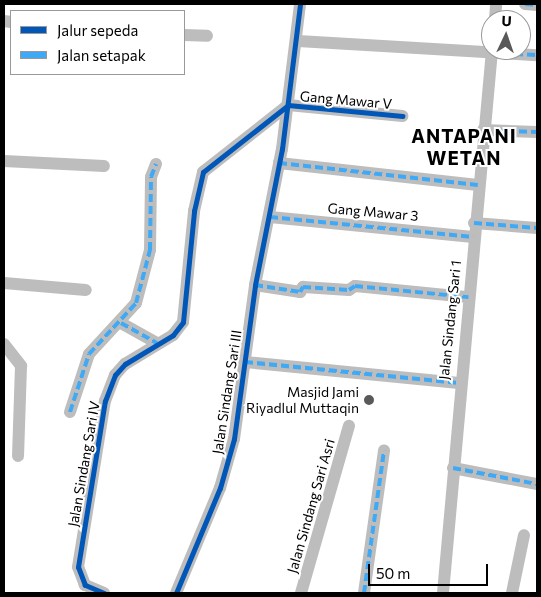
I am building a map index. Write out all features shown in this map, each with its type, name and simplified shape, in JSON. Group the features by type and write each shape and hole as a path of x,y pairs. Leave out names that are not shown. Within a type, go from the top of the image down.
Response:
{"street":[{"name":"Jalan Sindang Sari III","path":"176,593 229,460 255,285 280,163 298,41 300,4"},
{"path":"526,4 537,5"},
{"path":"185,34 207,36"},
{"path":"298,41 481,51"},
{"name":"Jalan Sindang Sari 1","path":"443,593 459,383 491,60"},
{"name":"Gang Mawar V","path":"288,105 402,116"},
{"name":"Jalan Sindang Sari IV","path":"104,593 81,581 78,567 107,394 125,364 173,335 184,322 194,211 203,172 288,105"},
{"path":"483,130 537,132"},
{"path":"4,161 104,166"},
{"path":"280,163 478,185"},
{"path":"70,412 89,354 121,323 136,303 147,267 151,177 156,164"},
{"name":"Gang Mawar 3","path":"270,217 473,236"},
{"path":"474,223 537,228"},
{"path":"4,283 86,290"},
{"path":"255,285 300,292 303,287 348,290 354,286 468,297"},
{"path":"121,323 157,343"},
{"path":"4,344 21,366 18,456"},
{"path":"245,362 459,383"},
{"name":"Jalan Sindang Sari Asri","path":"301,593 349,426"},
{"path":"364,593 384,450"},
{"path":"453,468 537,484"},
{"path":"512,593 524,535"}],"marked path":[{"path":"525,4 537,5"},
{"path":"531,55 537,55"},
{"path":"483,130 537,132"},
{"path":"279,163 478,185"},
{"path":"70,412 89,354 136,303 150,250 151,177 156,164"},
{"path":"270,217 473,237"},
{"path":"474,223 537,228"},
{"path":"255,285 300,292 303,287 349,290 355,286 468,297"},
{"path":"121,323 157,343"},
{"path":"245,362 459,383"},
{"path":"364,593 384,450"},
{"path":"453,468 537,484"}],"cycle path":[{"path":"176,593 220,488 234,439 255,285 282,149 300,4"},
{"path":"104,593 85,585 78,567 105,401 115,375 125,364 173,335 183,322 194,211 203,172 288,105 402,116"}],"place":[{"name":"Masjid Jami Riyadlul Muttaqin","path":"369,400"}],"district":[{"name":"ANTAPANI WETAN","path":"464,147"}]}
